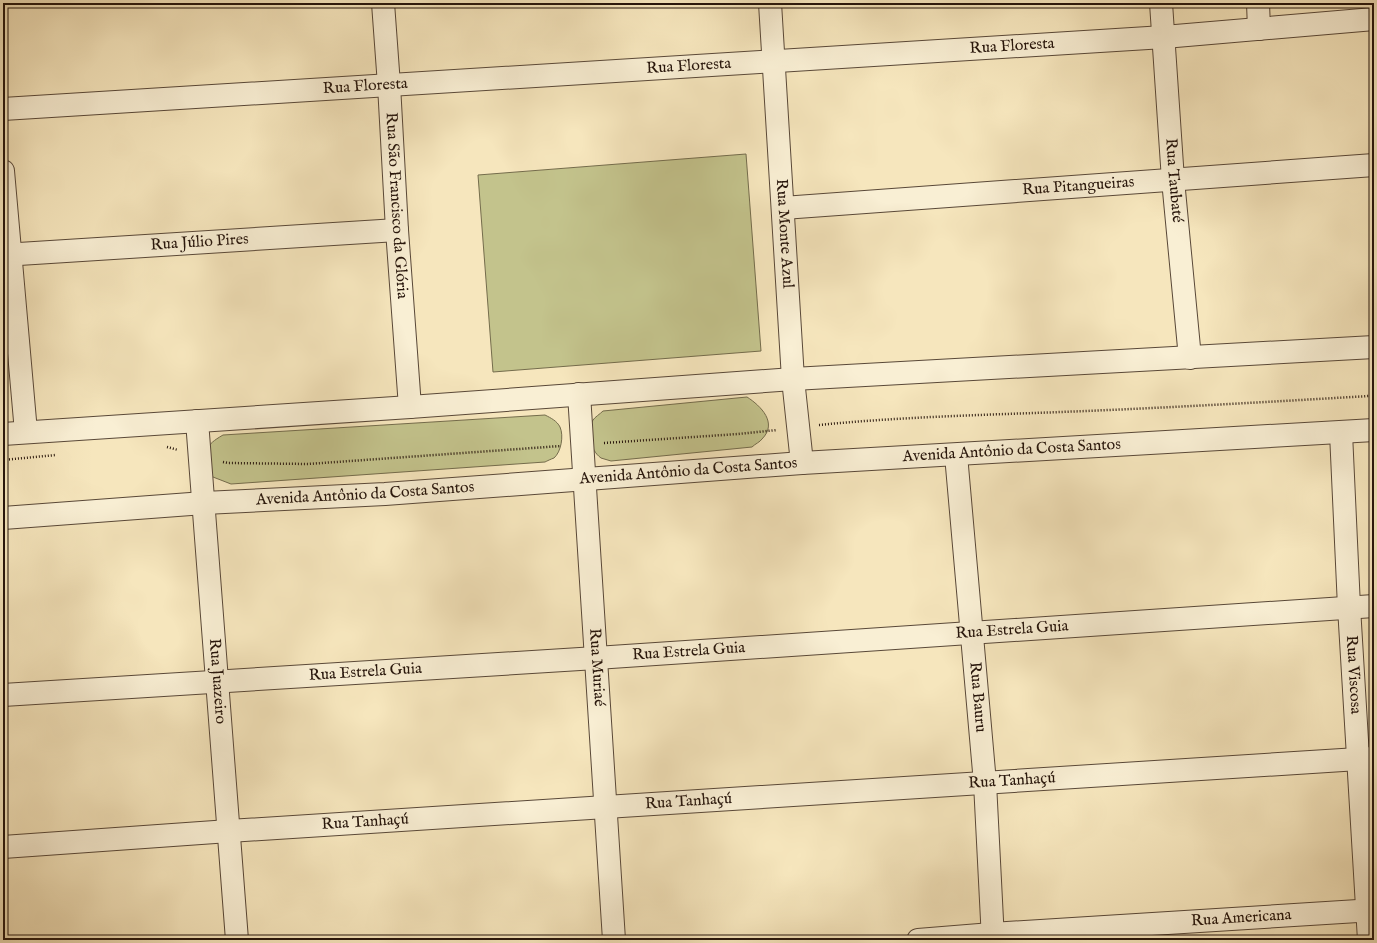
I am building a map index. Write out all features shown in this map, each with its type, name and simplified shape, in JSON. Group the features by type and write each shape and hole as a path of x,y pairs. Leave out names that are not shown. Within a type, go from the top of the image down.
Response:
{"street":[{"name":"Rua São Francisco da Glória","path":"383,3 410,407"},
{"name":"Rua Monte Azul","path":"770,3 793,379 802,463"},
{"name":"Rua Taubaté","path":"1161,3 1173,180 1190,358"},
{"path":"1258,3 1259,29"},
{"name":"Rua Floresta","path":"3,109 1164,37 1374,20"},
{"name":"Rua Pitangueiras","path":"783,208 1374,165"},
{"path":"3,171 7,254 26,432"},
{"name":"Rua Júlio Pires","path":"7,254 397,230"},
{"path":"3,434 197,422 793,379 1374,347"},
{"name":"Rua Muriaé","path":"579,394 614,940"},
{"name":"Rua Juazeiro","path":"197,422 237,940"},
{"name":"Avenida Antônio da Costa Santos","path":"3,518 204,503 385,494 802,463 1374,430"},
{"name":"Rua Viscosa","path":"1341,433 1349,607 1366,758 1370,911 1369,940"},
{"name":"Rua Bauru","path":"956,455 985,783 993,937"},
{"name":"Rua Estrela Guia","path":"3,695 596,658 1374,606"},
{"name":"Rua Tanhaçú","path":"3,847 229,831 1366,758"},
{"name":"Rua Americana","path":"918,940 993,937 1370,911"}],"path":[{"path":"818,425 873,421 1215,406 1369,396 1374,392"},
{"path":"604,443 778,430"},
{"path":"220,461 228,463 308,464 564,446"},
{"path":"159,448 167,447 182,451"},
{"path":"3,460 57,455"}],"green space":[{"path":"746,154 761,351 493,372 478,175"},
{"path":"747,397 758,405 766,415 768,421 767,433 752,447 611,461 597,455 590,440 591,425 594,419 603,411"},
{"path":"545,415 557,423 560,427 562,439 560,448 554,458 545,462 231,484 213,477 206,469 206,457 210,445 223,435"}]}
